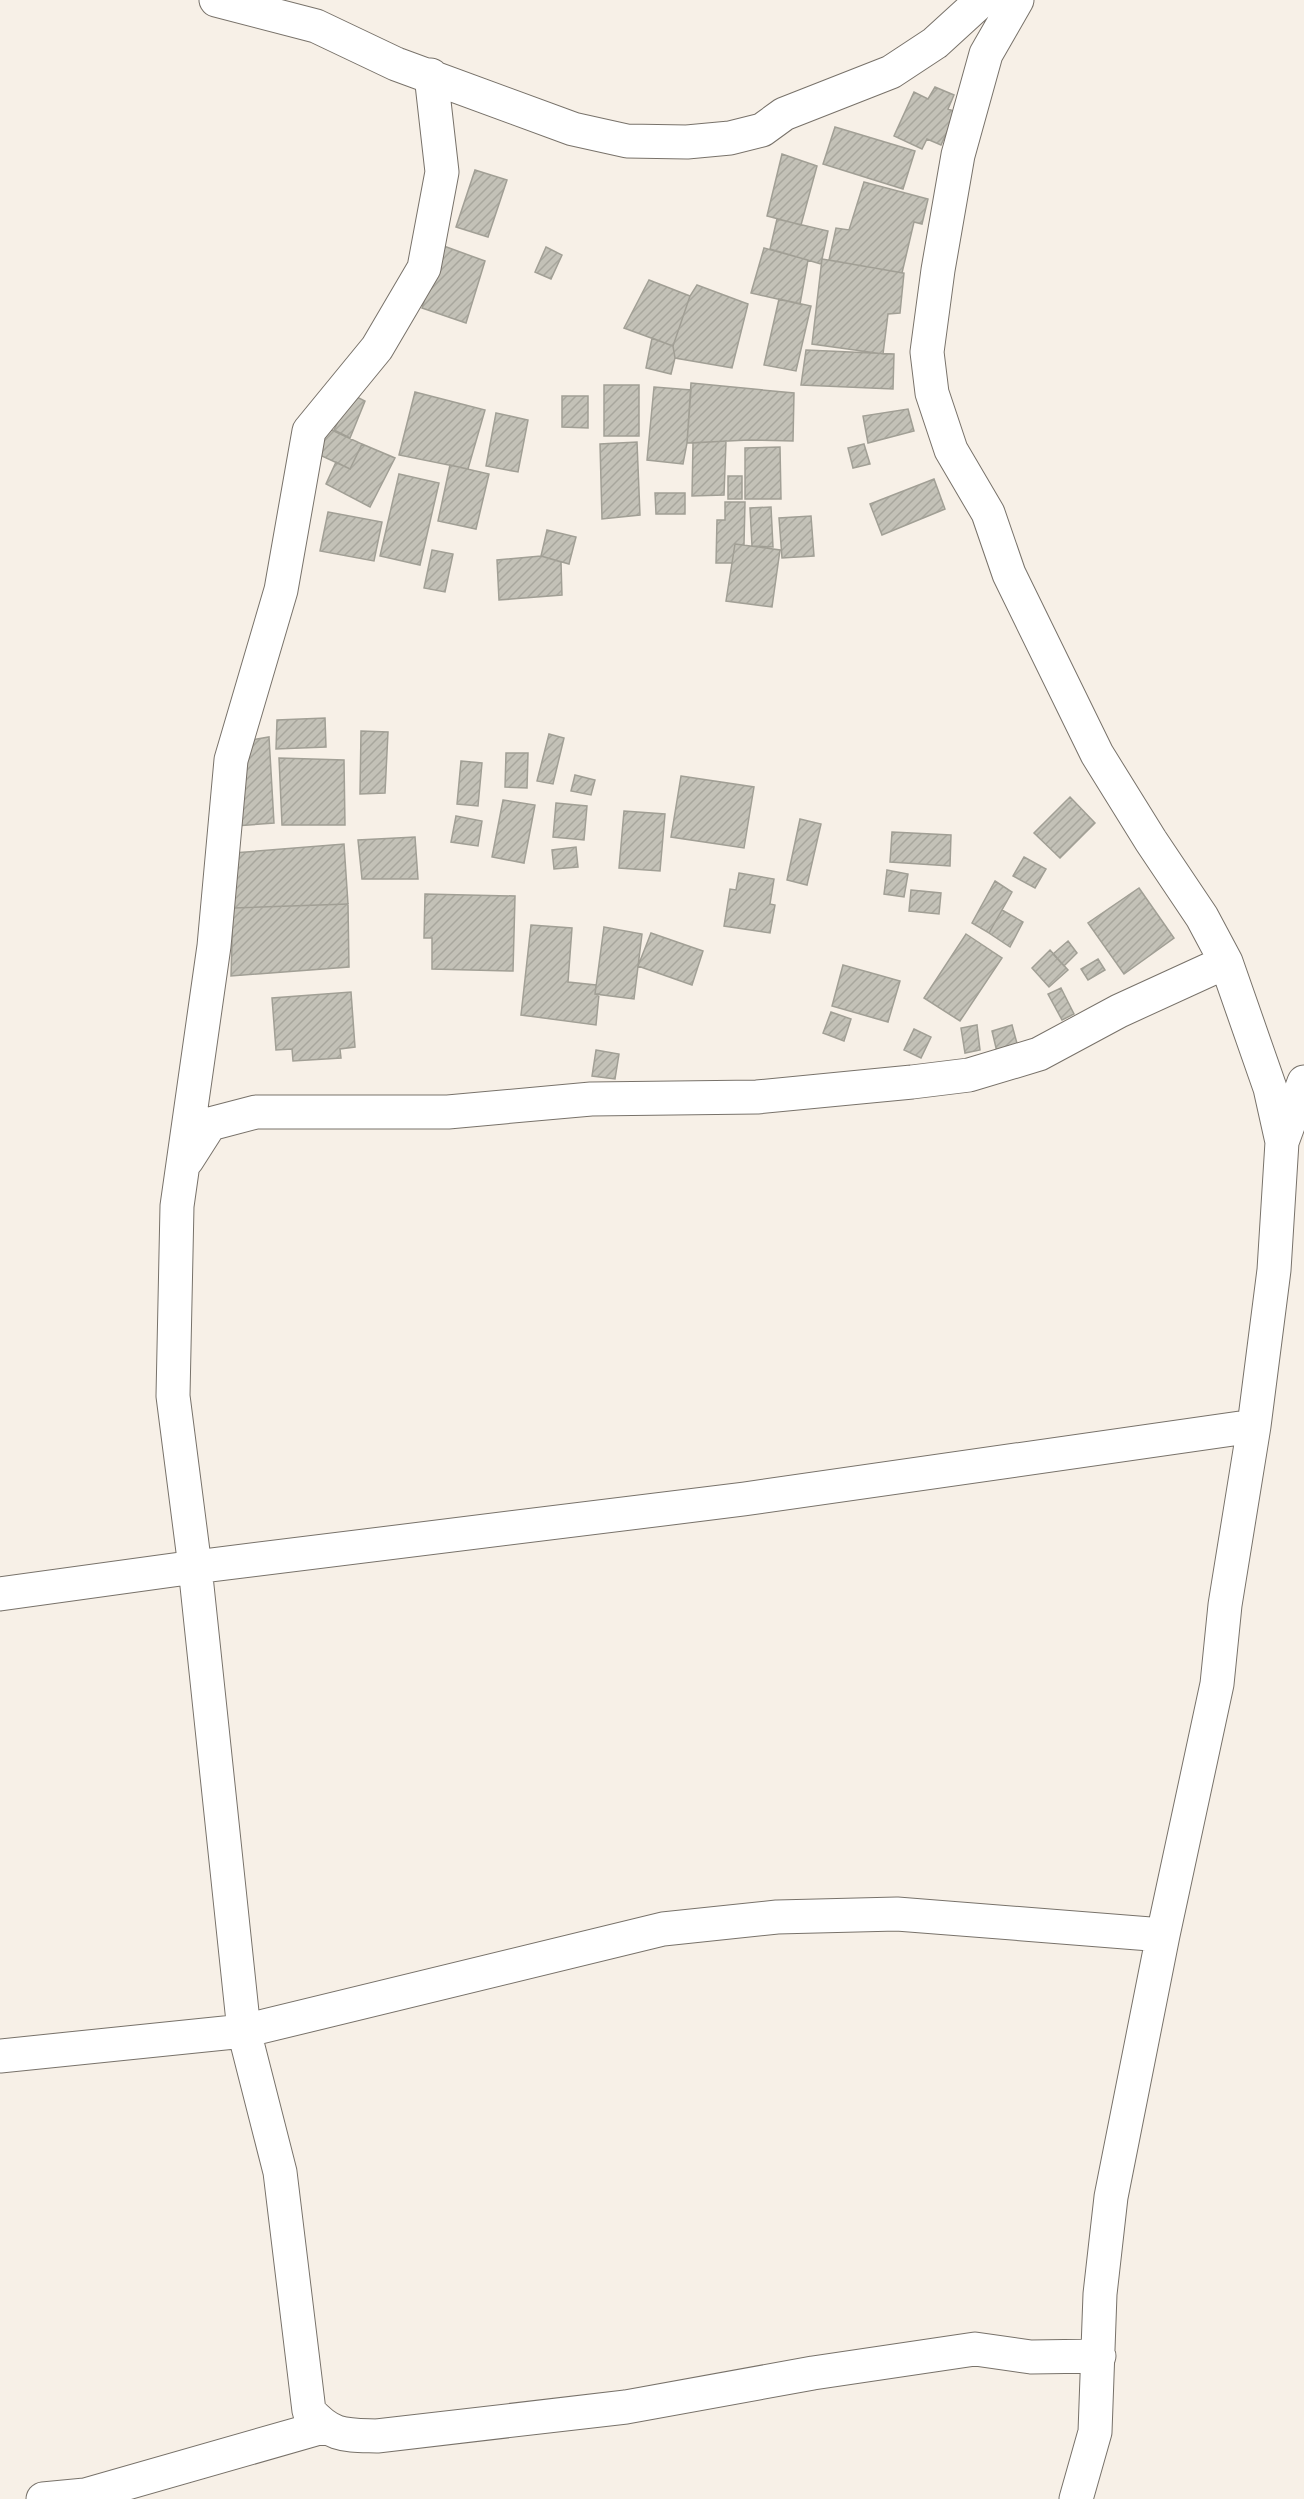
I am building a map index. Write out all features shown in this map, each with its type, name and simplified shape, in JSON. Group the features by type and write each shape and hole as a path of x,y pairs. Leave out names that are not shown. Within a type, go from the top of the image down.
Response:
{"street":[{"path":"216,0 316,26 396,64 562,125 627,141 675,142 730,138 762,130 784,114 891,72 935,42 982,0"},
{"path":"1017,0 986,54 958,155 938,270 927,352 932,393 951,450 988,513 1009,574 1097,754 1150,841 1202,917 1226,962 1270,1088 1282,1142 1274,1270 1254,1426 1225,1605 1217,1684 1162,1935 1111,2197 1100,2294 1095,2432 1076,2499"},
{"path":"431,75 441,172 424,268 377,348 309,431 281,590 231,760 214,946 177,1206 173,1396 195,1567 244,2031 280,2172 309,2411 323,2427 349,2435 377,2436 626,2407 813,2373 975,2349 1031,2357 1099,2356"},
{"path":"181,1169 210,1124 256,1112 448,1112 591,1098 757,1097 969,1075 1039,1054 1119,1011 1226,962"},
{"path":"1282,1142 1304,1082"},
{"path":"0,1594 195,1567 744,1499 1254,1426"},
{"path":"0,2056 244,2031 480,1972 675,1928 777,1917 897,1914 1162,1935"},
{"path":"43,2499 85,2495 323,2427"}],"building":[{"path":"935,87 954,95 948,109 956,112 941,145 927,139 922,149 894,136 914,92 928,99"},
{"path":"835,127 915,151 903,189 823,164"},
{"path":"782,154 817,166 801,225 767,216"},
{"path":"475,170 507,180 488,237 456,227"},
{"path":"864,182 928,199 922,224 914,222 902,273 829,260 836,228 849,230"},
{"path":"777,219 828,231 821,264 770,249"},
{"path":"441,245 485,261 466,323 422,308"},
{"path":"546,247 562,255 551,279 535,272"},
{"path":"764,248 808,260 800,304 751,293"},
{"path":"822,259 904,273 900,313 888,314 883,354 812,344"},
{"path":"649,280 690,296 673,346 624,328"},
{"path":"697,285 748,304 732,368 675,358 673,346 690,296"},
{"path":"779,299 811,306 796,371 764,365"},
{"path":"652,338 673,346 675,358 671,374 646,368"},
{"path":"806,350 894,354 893,389 801,385"},
{"path":"691,383 794,393 793,441 749,440 687,443"},
{"path":"604,385 639,385 639,436 604,436"},
{"path":"654,387 691,390 683,464 647,460"},
{"path":"415,392 485,410 468,469 399,455"},
{"path":"351,394 365,401 350,438 334,430"},
{"path":"562,396 588,396 588,428 562,427"},
{"path":"908,409 914,431 868,443 863,416"},
{"path":"496,413 528,420 518,472 486,466"},
{"path":"323,426 362,444 350,469 311,451"},
{"path":"726,441 724,495 692,496 693,443"},
{"path":"637,442 640,515 602,519 600,444"},
{"path":"362,444 395,458 370,507 326,484 336,462 350,469"},
{"path":"864,444 870,464 853,468 848,448"},
{"path":"780,447 781,499 745,499 745,448"},
{"path":"450,465 489,474 476,529 438,521"},
{"path":"399,474 439,483 420,565 380,556"},
{"path":"728,476 742,476 742,499 728,499"},
{"path":"934,479 945,509 882,535 870,504"},
{"path":"655,493 685,493 685,514 656,514"},
{"path":"725,502 745,502 744,545 735,544 732,563 716,563 717,520 725,520"},
{"path":"771,507 773,547 752,546 750,508"},
{"path":"328,512 382,522 374,561 320,551"},
{"path":"811,516 814,556 782,558 779,518"},
{"path":"547,530 576,537 569,564 541,556"},
{"path":"735,544 780,550 772,607 726,601"},
{"path":"432,550 453,554 445,592 424,588"},
{"path":"541,556 561,562 562,595 499,600 497,560"},
{"path":"325,718 326,747 276,749 277,720"},
{"path":"361,731 388,732 385,793 360,794"},
{"path":"549,734 564,738 553,784 537,781"},
{"path":"269,737 274,823 235,826 246,741"},
{"path":"506,753 528,753 527,788 505,787"},
{"path":"279,758 344,760 345,825 282,825"},
{"path":"461,761 482,763 478,806 457,804"},
{"path":"575,775 595,780 591,795 571,791"},
{"path":"681,776 754,787 744,848 671,837"},
{"path":"1070,797 1095,823 1060,858 1034,833"},
{"path":"503,800 535,805 524,863 492,857"},
{"path":"556,803 587,806 584,840 553,837"},
{"path":"624,811 665,814 660,871 619,868"},
{"path":"456,816 482,821 478,846 451,842"},
{"path":"800,819 821,824 807,885 787,880"},
{"path":"892,832 951,835 950,866 890,862"},
{"path":"415,837 418,879 362,879 358,840"},
{"path":"344,844 348,904 233,908 233,853"},
{"path":"576,847 578,867 554,869 552,850"},
{"path":"1024,857 1046,869 1035,888 1013,876"},
{"path":"887,870 908,874 904,897 884,894"},
{"path":"739,873 774,879 770,904 775,905 770,933 724,926 730,889 736,890"},
{"path":"995,881 1012,892 989,933 972,923"},
{"path":"1139,888 1174,938 1124,974 1088,923"},
{"path":"911,890 941,893 939,914 909,911"},
{"path":"425,894 515,896 513,971 432,969 432,938 424,938"},
{"path":"348,904 349,967 231,976 233,908"},
{"path":"1002,910 1023,922 1010,947 989,933"},
{"path":"531,925 572,928 568,982 596,985 595,994 599,994 596,1025 521,1015"},
{"path":"604,927 642,934 634,999 595,994"},
{"path":"651,933 703,951 692,985 638,966"},
{"path":"966,934 1002,958 960,1021 924,998"},
{"path":"1068,941 1077,953 1064,966 1053,954"},
{"path":"1050,950 1068,970 1049,987 1032,968"},
{"path":"1098,959 1105,970 1088,980 1081,969"},
{"path":"843,965 900,981 888,1022 832,1006"},
{"path":"1061,988 1074,1014 1062,1020 1048,994"},
{"path":"351,992 355,1047 340,1049 341,1058 293,1061 292,1049 276,1050 272,998"},
{"path":"831,1012 851,1019 844,1041 823,1033"},
{"path":"977,1025 980,1050 965,1053 961,1028"},
{"path":"1012,1025 1018,1047 997,1052 992,1031"},
{"path":"914,1029 931,1037 921,1058 904,1050"},
{"path":"596,1050 619,1054 615,1079 592,1076"}]}
